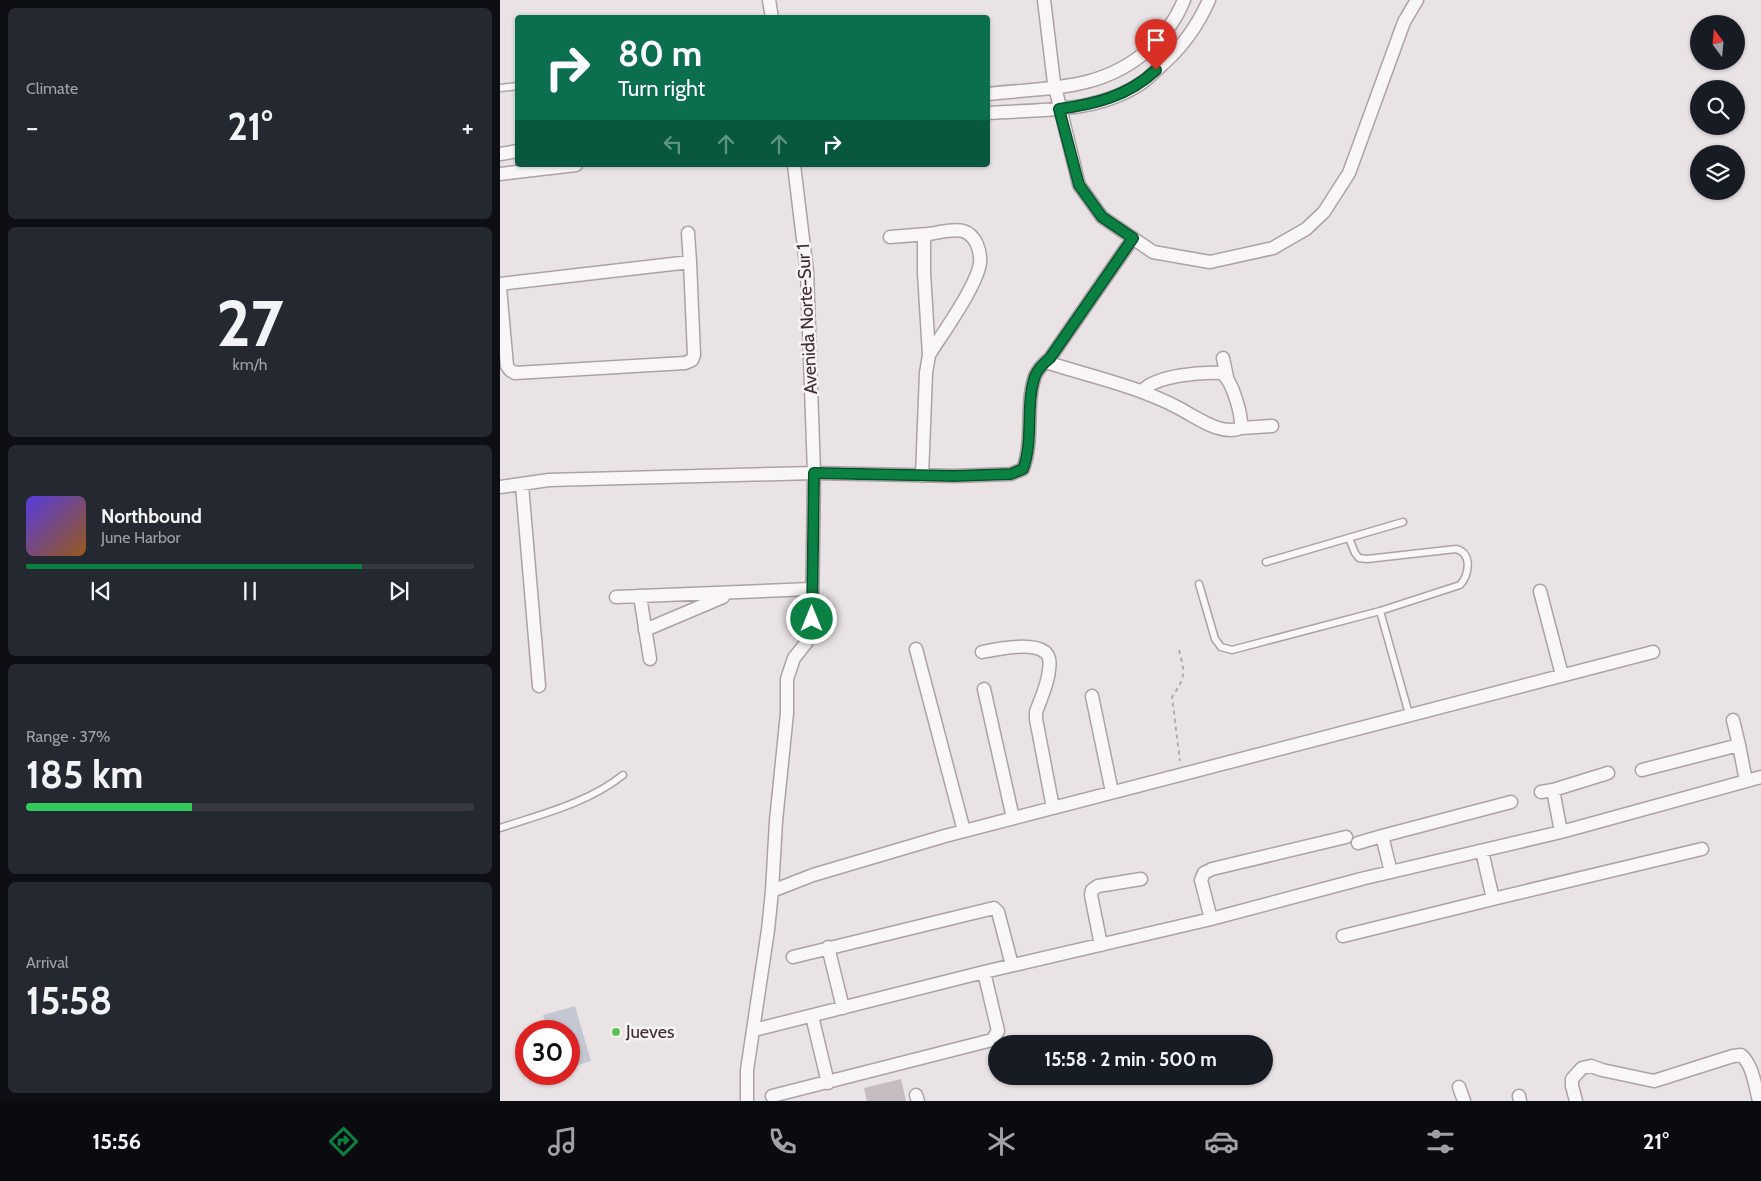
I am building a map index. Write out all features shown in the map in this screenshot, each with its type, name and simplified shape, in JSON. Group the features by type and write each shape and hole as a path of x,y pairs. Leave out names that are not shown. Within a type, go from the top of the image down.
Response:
{"street":[{"path":"769,0 772,15"},
{"path":"1044,0 1055,88 1079,185 1102,217 1153,252 1210,262 1273,248 1306,228 1324,212 1349,173 1404,22 1417,0"},
{"path":"990,94 1055,88 1100,78 1124,69 1157,42 1170,27 1184,0"},
{"path":"990,113 1059,109 1106,100 1126,92 1144,82 1192,33 1209,0"},
{"path":"500,154 515,152"},
{"path":"500,174 559,167"},
{"name":"Avenida Norte-Sur 1","path":"747,1101 747,1070 772,891 787,680 794,658 806,643 812,619 814,473 807,272 794,167"},
{"path":"890,237 954,230 964,231 974,238 978,247 980,263 973,282 929,355"},
{"path":"500,288 507,366 515,373 685,363 692,360 694,355 688,233"},
{"path":"922,476 926,373 929,355 923,248 924,239 928,234"},
{"path":"500,487 558,480 814,473 922,476 1011,474 1023,469 1027,458 1035,375 1133,238"},
{"path":"500,284 690,262"},
{"path":"927,316 938,324 950,322"},
{"path":"1223,358 1227,377 1242,419 1241,428"},
{"path":"1046,362 1142,391 1214,427 1236,431 1241,428 1272,426"},
{"path":"1142,391 1148,384 1186,376 1222,373 1227,377"},
{"path":"522,484 539,686"},
{"path":"616,597 811,590"},
{"path":"1540,591 1562,675"},
{"path":"645,630 731,593"},
{"path":"640,596 650,659"},
{"path":"982,652 1019,647 1037,649 1048,656 1050,669 1036,712 1036,719 1053,808"},
{"path":"916,649 964,831"},
{"path":"772,891 813,874 964,831 1653,652"},
{"path":"984,689 1013,818"},
{"path":"1092,696 1112,792"},
{"path":"1733,720 1746,781"},
{"path":"1642,770 1739,745"},
{"path":"1561,832 1547,791 1608,773"},
{"path":"754,1030 1390,872 1561,832 1761,778"},
{"path":"1358,842 1511,802"},
{"path":"1382,836 1390,872"},
{"path":"1211,918 1201,880 1204,873 1212,869 1346,837"},
{"path":"1343,936 1702,849"},
{"path":"1482,850 1494,899"},
{"path":"1101,944 1091,895 1092,890 1098,886 1141,879"},
{"path":"793,957 994,908 998,912 1012,965"},
{"path":"828,947 843,1008"},
{"path":"772,1096 992,1040 998,1031 984,972"},
{"path":"812,1016 828,1083"},
{"path":"1576,1101 1572,1079 1582,1068 1591,1066 1611,1073 1654,1081 1740,1055 1746,1059 1751,1071 1759,1101"},
{"path":"1460,1087 1464,1101"}],"lane":[{"path":"500,88 515,86"},
{"path":"1266,562 1403,522"},
{"path":"1199,584 1214,640 1221,647 1232,650 1380,611 1460,584 1467,575 1466,557 1461,550 1367,559 1359,558 1349,538"},
{"path":"1380,611 1409,714"},
{"path":"500,828 577,802 607,788 623,775"}],"path":[{"path":"1179,650 1185,672 1180,685 1172,697 1182,774"}],"shaded area":[{"path":"575,1006 579,1020 545,1020 543,1015"},
{"path":"580,1023 591,1061 580,1064"}],"building":[{"path":"901,1079 906,1101 867,1101 864,1088"}],"place":[{"name":"Jueves","path":"616,1032"}],"route":[{"path":"812,619 814,473 954,476 1011,474 1023,469 1027,458 1035,375 1050,358 1133,238 1102,217 1079,185 1059,109 1106,100 1126,92 1144,82 1156,70"}]}
